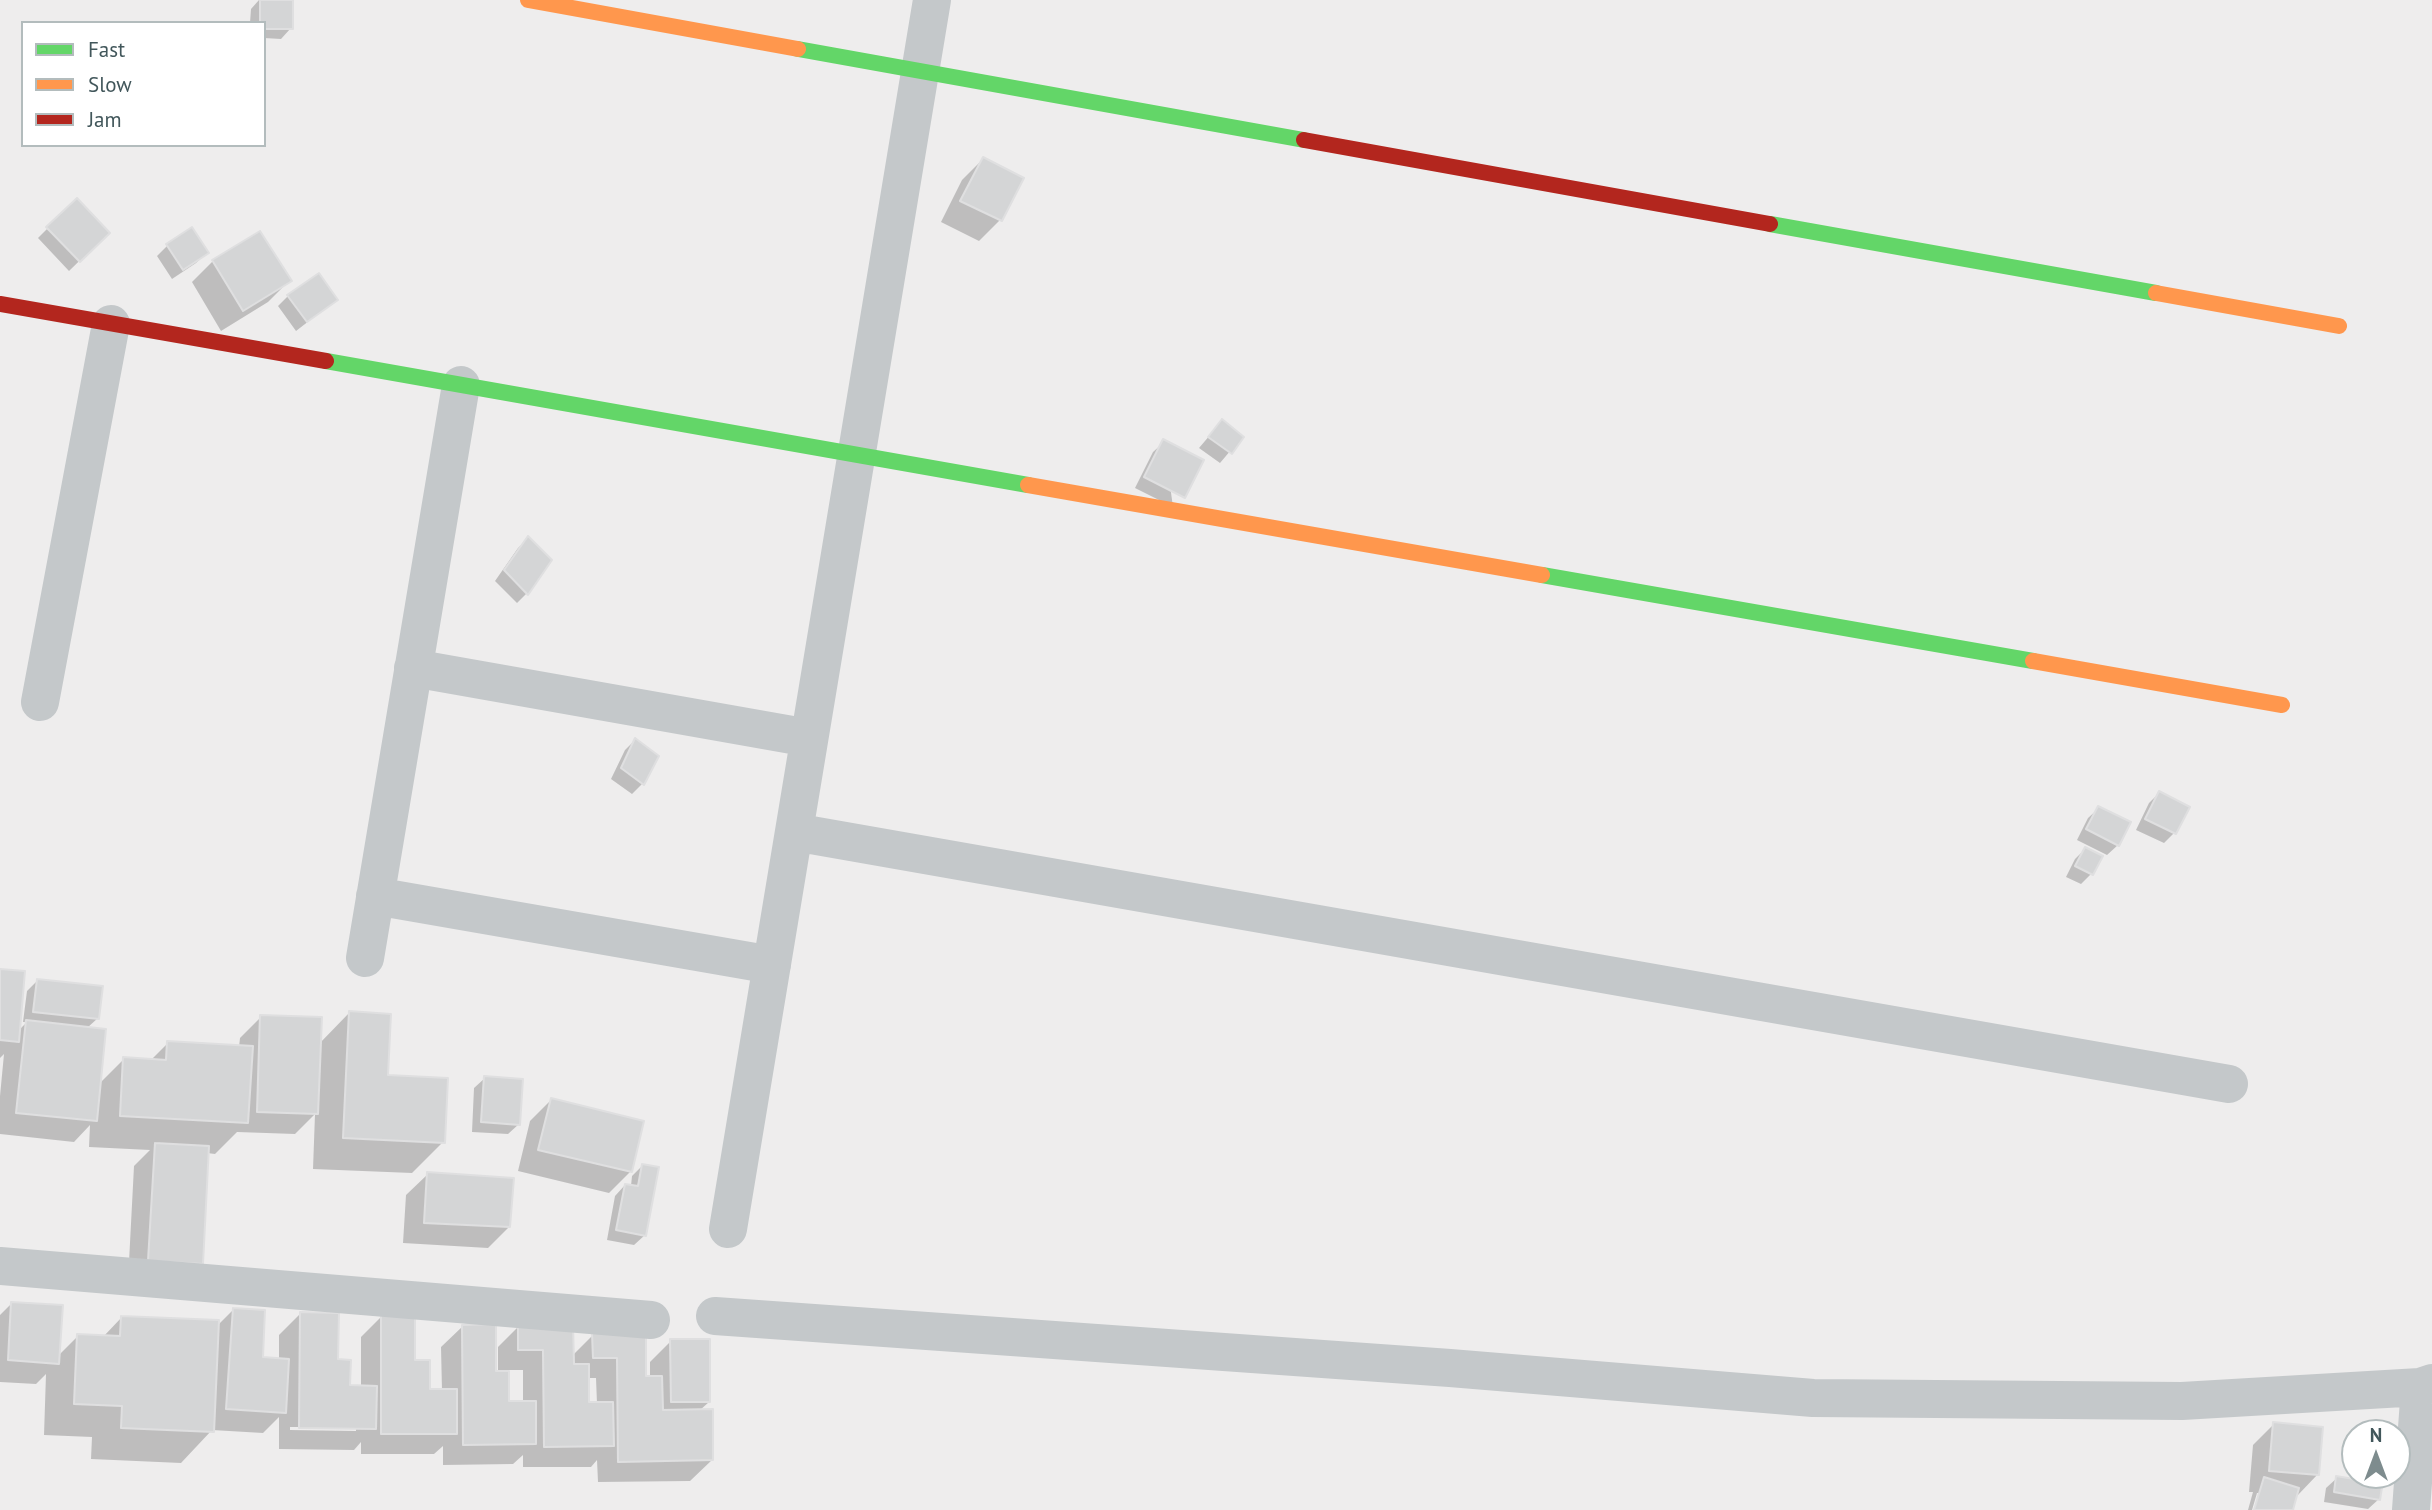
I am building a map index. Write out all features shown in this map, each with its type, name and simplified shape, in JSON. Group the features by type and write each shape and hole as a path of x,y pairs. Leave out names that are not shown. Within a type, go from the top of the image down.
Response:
{"street":[{"path":"528,0 2339,326"},
{"path":"728,1229 932,0"},
{"path":"0,304 2282,705"},
{"path":"40,702 111,324"},
{"path":"365,958 461,385"},
{"path":"413,668 809,738"},
{"path":"794,832 2228,1084"},
{"path":"375,896 772,965"},
{"path":"0,1266 651,1320"},
{"path":"715,1316 1436,1367 1813,1398 2182,1401 2426,1385 2411,1510"}],"building":[{"path":"260,0 293,0 293,29 266,29 266,21 260,21"},
{"path":"983,157 1024,178 1002,221 960,201"},
{"path":"77,198 110,233 80,262 46,227"},
{"path":"192,227 209,253 183,270 166,244"},
{"path":"260,231 292,281 243,311 212,260"},
{"path":"319,273 338,300 307,322 287,295"},
{"path":"1222,419 1244,437 1232,454 1208,437"},
{"path":"1163,439 1204,460 1185,498 1144,477"},
{"path":"528,536 552,560 528,595 504,570"},
{"path":"635,738 659,756 644,785 621,768"},
{"path":"2159,791 2190,807 2176,834 2145,819"},
{"path":"2098,806 2131,822 2119,846 2086,829"},
{"path":"2085,847 2103,856 2093,875 2075,866"},
{"path":"0,969 25,971 19,1042 0,1040"},
{"path":"37,979 103,986 99,1019 33,1012"},
{"path":"349,1011 391,1014 388,1075 448,1078 445,1143 343,1138"},
{"path":"260,1015 322,1017 318,1114 257,1112"},
{"path":"26,1020 106,1029 97,1121 16,1113"},
{"path":"167,1041 253,1046 248,1123 120,1116 123,1057 166,1060"},
{"path":"484,1076 523,1079 520,1125 481,1122"},
{"path":"551,1098 644,1121 632,1172 538,1150"},
{"path":"155,1143 209,1146 203,1264 148,1261"},
{"path":"642,1164 659,1167 646,1236 616,1230 625,1184 638,1186"},
{"path":"427,1172 514,1178 510,1227 424,1223"},
{"path":"11,1302 63,1305 59,1364 8,1360"},
{"path":"233,1308 265,1310 263,1357 289,1359 286,1413 226,1409"},
{"path":"300,1312 339,1313 338,1359 351,1360 350,1385 377,1386 376,1429 299,1428"},
{"path":"381,1314 415,1314 415,1360 430,1360 430,1389 457,1389 457,1434 381,1434"},
{"path":"121,1316 219,1320 214,1432 121,1428 122,1406 74,1404 77,1334 120,1336"},
{"path":"496,1324 496,1371 509,1371 509,1401 536,1401 536,1444 463,1445 462,1325"},
{"path":"573,1324 574,1364 589,1364 589,1402 613,1402 614,1446 544,1447 543,1350 518,1350 518,1325"},
{"path":"592,1333 646,1333 646,1376 662,1376 663,1410 713,1409 713,1460 618,1462 617,1358 593,1358"},
{"path":"670,1339 710,1339 710,1402 671,1402"},
{"path":"2273,1422 2323,1427 2319,1475 2269,1471"},
{"path":"2336,1476 2341,1477 2341,1489 2382,1489 2380,1500 2334,1492"},
{"path":"2264,1477 2299,1488 2293,1510 2254,1510"}],"traffic: fast":[{"path":"798,49 1304,140"},
{"path":"1770,224 2156,293"},
{"path":"326,361 1028,485"},
{"path":"1542,575 2033,661"}],"traffic: slow":[{"path":"528,0 798,49"},
{"path":"2156,293 2339,326"},
{"path":"1028,485 1542,575"},
{"path":"2033,661 2282,705"}],"traffic: jam":[{"path":"1304,140 1770,224"},
{"path":"0,304 326,361"}]}
